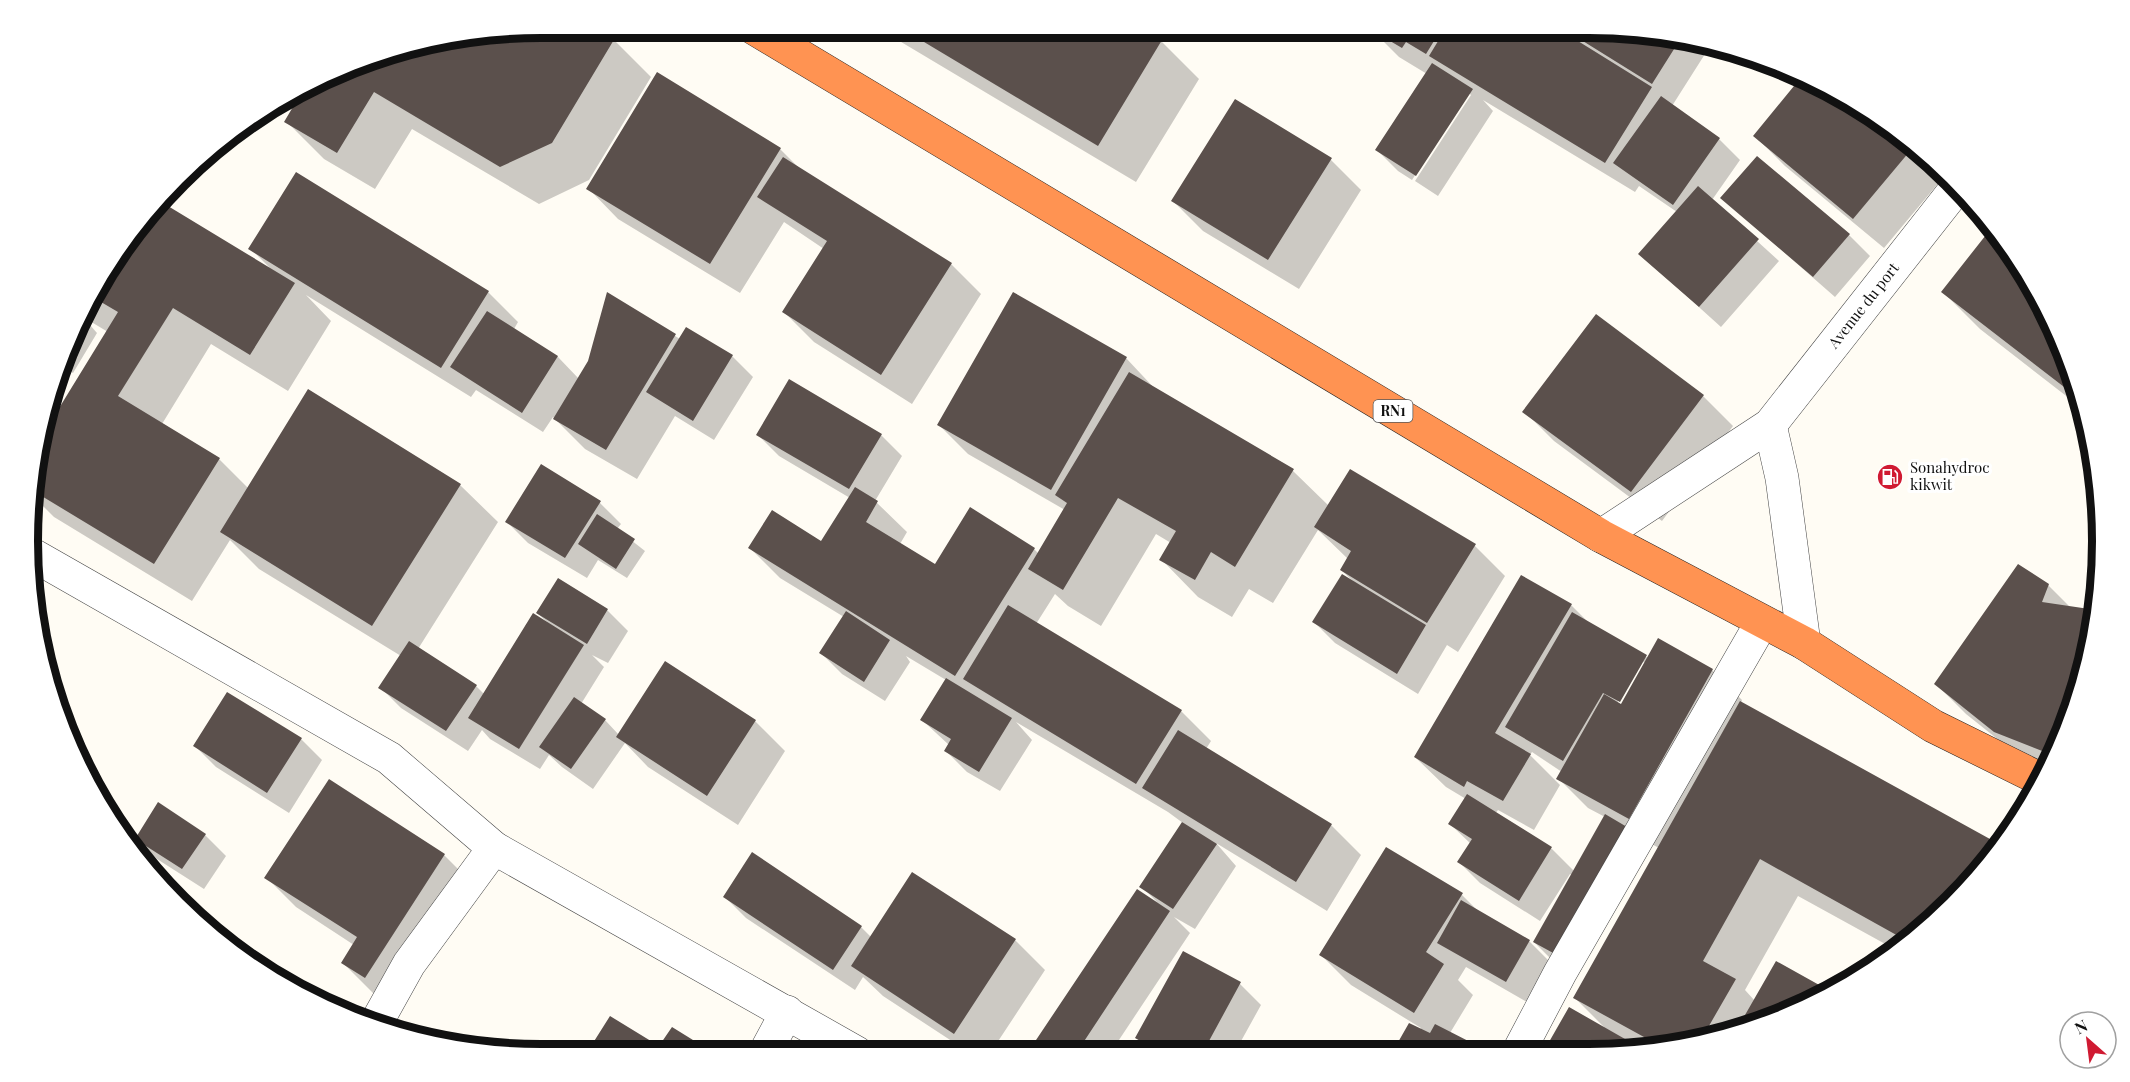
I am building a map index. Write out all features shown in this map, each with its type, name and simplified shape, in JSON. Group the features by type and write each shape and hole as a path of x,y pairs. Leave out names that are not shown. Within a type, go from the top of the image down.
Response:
{"highway":[{"name":"RN1","path":"770,38 1601,536 1804,643 1933,726 2034,776"}],"street":[{"name":"Avenue du port","path":"1601,536 1770,425 1953,193"},
{"path":"1770,425 1782,478 1804,643"},
{"path":"39,558 388,758 494,848 842,1044"},
{"path":"1524,1044 1560,973 1762,622"},
{"path":"379,1018 409,964 494,848"},
{"path":"770,1044 787,1012"}],"building":[{"path":"615,38 552,143 500,167 374,92 337,153 284,122 297,101 318,89 379,64 411,55 443,47 508,39"},
{"path":"917,38 1158,38 1162,40 1098,146"},
{"path":"1385,38 1436,38 1426,54 1406,42 1402,48"},
{"path":"1440,38 1573,38 1652,87 1605,163 1429,56"},
{"path":"1578,38 1622,39 1676,45 1652,84"},
{"path":"1432,63 1473,89 1416,176 1375,150"},
{"path":"657,72 781,148 710,264 586,189"},
{"path":"1797,82 1869,122 1909,152 1853,219 1753,136"},
{"path":"1661,96 1720,138 1673,205 1613,163"},
{"path":"1235,99 1332,158 1268,260 1171,201"},
{"path":"1757,156 1850,234 1813,277 1720,198"},
{"path":"783,157 952,263 881,375 782,312 827,241 757,197"},
{"path":"296,172 489,291 441,368 248,249"},
{"path":"1698,186 1759,239 1699,307 1638,254"},
{"path":"166,205 295,283 250,355 173,308 118,396 220,458 154,564 40,495 47,443 53,417 118,312 101,302 149,225"},
{"path":"1987,233 2008,261 2041,318 2069,391 1941,292"},
{"path":"607,292 676,334 606,450 553,419 588,361"},
{"path":"1013,292 1127,357 1051,490 937,425"},
{"path":"487,311 558,356 522,413 450,367"},
{"path":"1596,314 1704,395 1631,492 1522,412"},
{"path":"686,327 733,355 693,421 646,392"},
{"path":"1129,372 1294,469 1235,567 1211,552 1195,580 1159,560 1176,531 1118,498 1063,590 1028,569 1067,503 1055,495"},
{"path":"789,379 882,434 849,489 756,435"},
{"path":"308,389 461,484 372,626 220,532"},
{"path":"541,464 601,501 565,558 505,522"},
{"path":"1350,469 1476,544 1427,623 1340,570 1351,551 1314,527"},
{"path":"855,487 878,501 866,522 935,564 970,507 1035,548 955,676 748,548 772,510 821,541"},
{"path":"597,514 635,539 616,569 578,544"},
{"path":"2018,564 2049,584 2042,602 2088,609 2083,639 2066,703 2046,752 1994,732 1934,684"},
{"path":"1342,574 1426,625 1397,674 1312,622"},
{"path":"1521,575 1572,604 1495,733 1531,754 1503,801 1467,781 1464,787 1414,757"},
{"path":"558,578 608,609 587,644 536,613"},
{"path":"1008,605 1182,710 1136,784 963,679"},
{"path":"846,611 890,640 864,682 819,653"},
{"path":"1572,612 1647,655 1620,702 1603,693 1563,761 1505,727"},
{"path":"533,613 584,645 519,749 468,718"},
{"path":"1658,638 1713,669 1629,819 1556,779 1604,694 1621,704"},
{"path":"409,641 477,685 446,731 378,688"},
{"path":"665,661 756,720 707,796 616,737"},
{"path":"946,678 1012,718 979,772 944,751 951,739 920,720"},
{"path":"227,692 302,738 267,793 193,746"},
{"path":"574,697 606,719 571,769 539,747"},
{"path":"1740,701 1993,841 1945,897 1900,937 1760,859 1703,961 1736,979 1707,1030 1650,1040 1573,998"},
{"path":"1178,730 1332,824 1296,882 1142,788"},
{"path":"329,779 445,854 365,978 341,963 357,937 264,878"},
{"path":"1467,794 1552,847 1519,901 1457,862 1472,839 1448,824"},
{"path":"158,802 206,834 182,869 135,839"},
{"path":"1605,814 1627,827 1555,954 1533,942"},
{"path":"1182,822 1217,844 1173,909 1139,887"},
{"path":"1386,847 1463,893 1426,952 1444,964 1414,1013 1319,955"},
{"path":"752,852 862,926 833,970 723,897"},
{"path":"912,872 1016,939 954,1034 851,966"},
{"path":"1137,889 1170,911 1082,1044 1033,1044"},
{"path":"1461,900 1530,940 1506,982 1437,943"},
{"path":"1183,951 1241,982 1207,1044 1146,1044 1135,1038"},
{"path":"1776,961 1821,986 1812,993 1742,1021"},
{"path":"1569,1007 1631,1042 1552,1044 1549,1042"},
{"path":"610,1016 656,1044 592,1044"},
{"path":"1409,1023 1430,1033 1435,1024 1474,1044 1397,1044"},
{"path":"672,1027 699,1044 660,1044"}],"place":[{"name":"Sonahydroc kikwit","path":"1890,477"}]}
